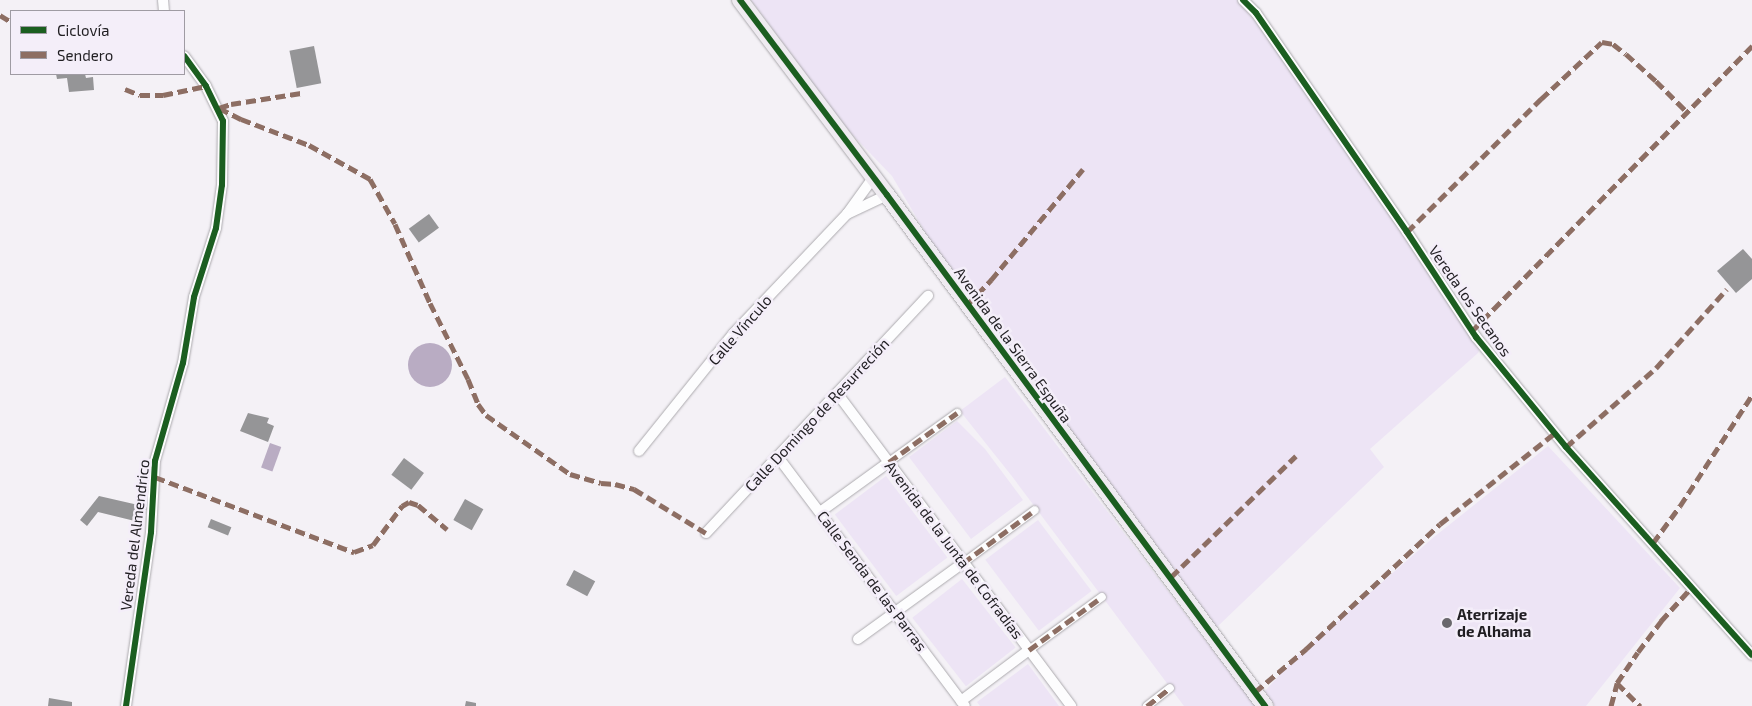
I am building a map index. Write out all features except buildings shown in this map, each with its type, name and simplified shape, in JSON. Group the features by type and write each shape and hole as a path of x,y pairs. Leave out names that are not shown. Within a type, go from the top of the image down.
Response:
{"main road":[{"name":"Avenida de la Sierra Espuña","path":"740,0 926,247 1265,706"},
{"name":"Avenida de la Sierra Espuña","path":"873,178 882,175 897,192 926,247"}],"street":[{"name":"Vereda los Secanos","path":"1244,0 1256,13 1407,232 1476,338 1566,447 1752,655"},
{"name":"Vereda del Almendrico","path":"126,706 151,532 155,461 183,363 194,297 216,228 222,185 223,121 206,86 185,57"},
{"name":"Calle Vínculo","path":"639,451 734,334 847,214 873,178"},
{"name":"Calle Vínculo","path":"847,214 887,195"},
{"name":"Calle Domingo de Resurreción","path":"706,533 928,296"},
{"name":"Avenida de la Junta de Cofradías","path":"837,393 1071,706"},
{"path":"820,512 957,413"},
{"name":"Calle Senda de las Parras","path":"778,457 963,703"},
{"path":"858,639 1035,510"},
{"path":"963,703 1029,650 1102,597"},
{"path":"1147,706 1170,688"}],"shaded area":[{"path":"751,0 1237,0 1254,20 1300,85 1480,348 1478,353 1370,449 1384,467 1217,627 934,247 892,176 844,126"},
{"path":"430,343 442,347 448,353 452,365 448,377 442,383 430,387 418,383 412,377 408,365 412,353 418,347"},
{"path":"1005,377 1255,706 1184,706 1011,475 960,411"},
{"path":"957,421 985,449 1023,500 971,539 909,457"},
{"path":"270,443 281,447 272,472 261,467"},
{"path":"1548,446 1680,588 1586,706 1275,706 1265,691 1294,659 1434,537"},
{"path":"886,476 947,557 896,596 835,515"},
{"path":"1038,520 1092,591 1039,631 985,560"},
{"path":"962,579 1016,648 966,686 912,618"},
{"path":"1028,664 1059,706 980,706 977,702"}],"marked path":[{"path":"0,15 10,21"},
{"path":"1407,232 1541,99 1602,42 1613,44 1626,54 1687,112"},
{"path":"1472,331 1752,46"},
{"path":"125,89 140,95 163,95 206,86"},
{"path":"219,108 231,104 301,93"},
{"path":"219,108 241,119 309,145 370,179 395,224 478,404 486,415 570,474 601,483 615,484 634,489 706,533"},
{"path":"967,305 991,280 1083,169"},
{"path":"1566,447 1656,368 1727,289"},
{"path":"1653,543 1680,506 1752,395"},
{"path":"889,462 957,413"},
{"path":"1255,692 1306,649 1440,524 1555,433"},
{"path":"1171,577 1296,456"},
{"path":"155,477 354,552 373,545 402,506 409,502 418,505 447,529"},
{"path":"963,563 1035,510"},
{"path":"1611,706 1617,683 1638,652 1661,621 1692,587"},
{"path":"1029,650 1102,597"},
{"path":"1617,683 1640,706"},
{"path":"1147,706 1170,688"}],"cycle path":[{"path":"740,0 887,195 1265,706"},
{"path":"1243,0 1256,13 1407,232 1476,337 1566,447 1752,655"},
{"path":"126,706 151,532 155,461 183,363 194,297 216,228 222,185 223,121 206,86 185,57"}],"place":[{"name":"Aterrizaje de Alhama","path":"1447,623"}]}
